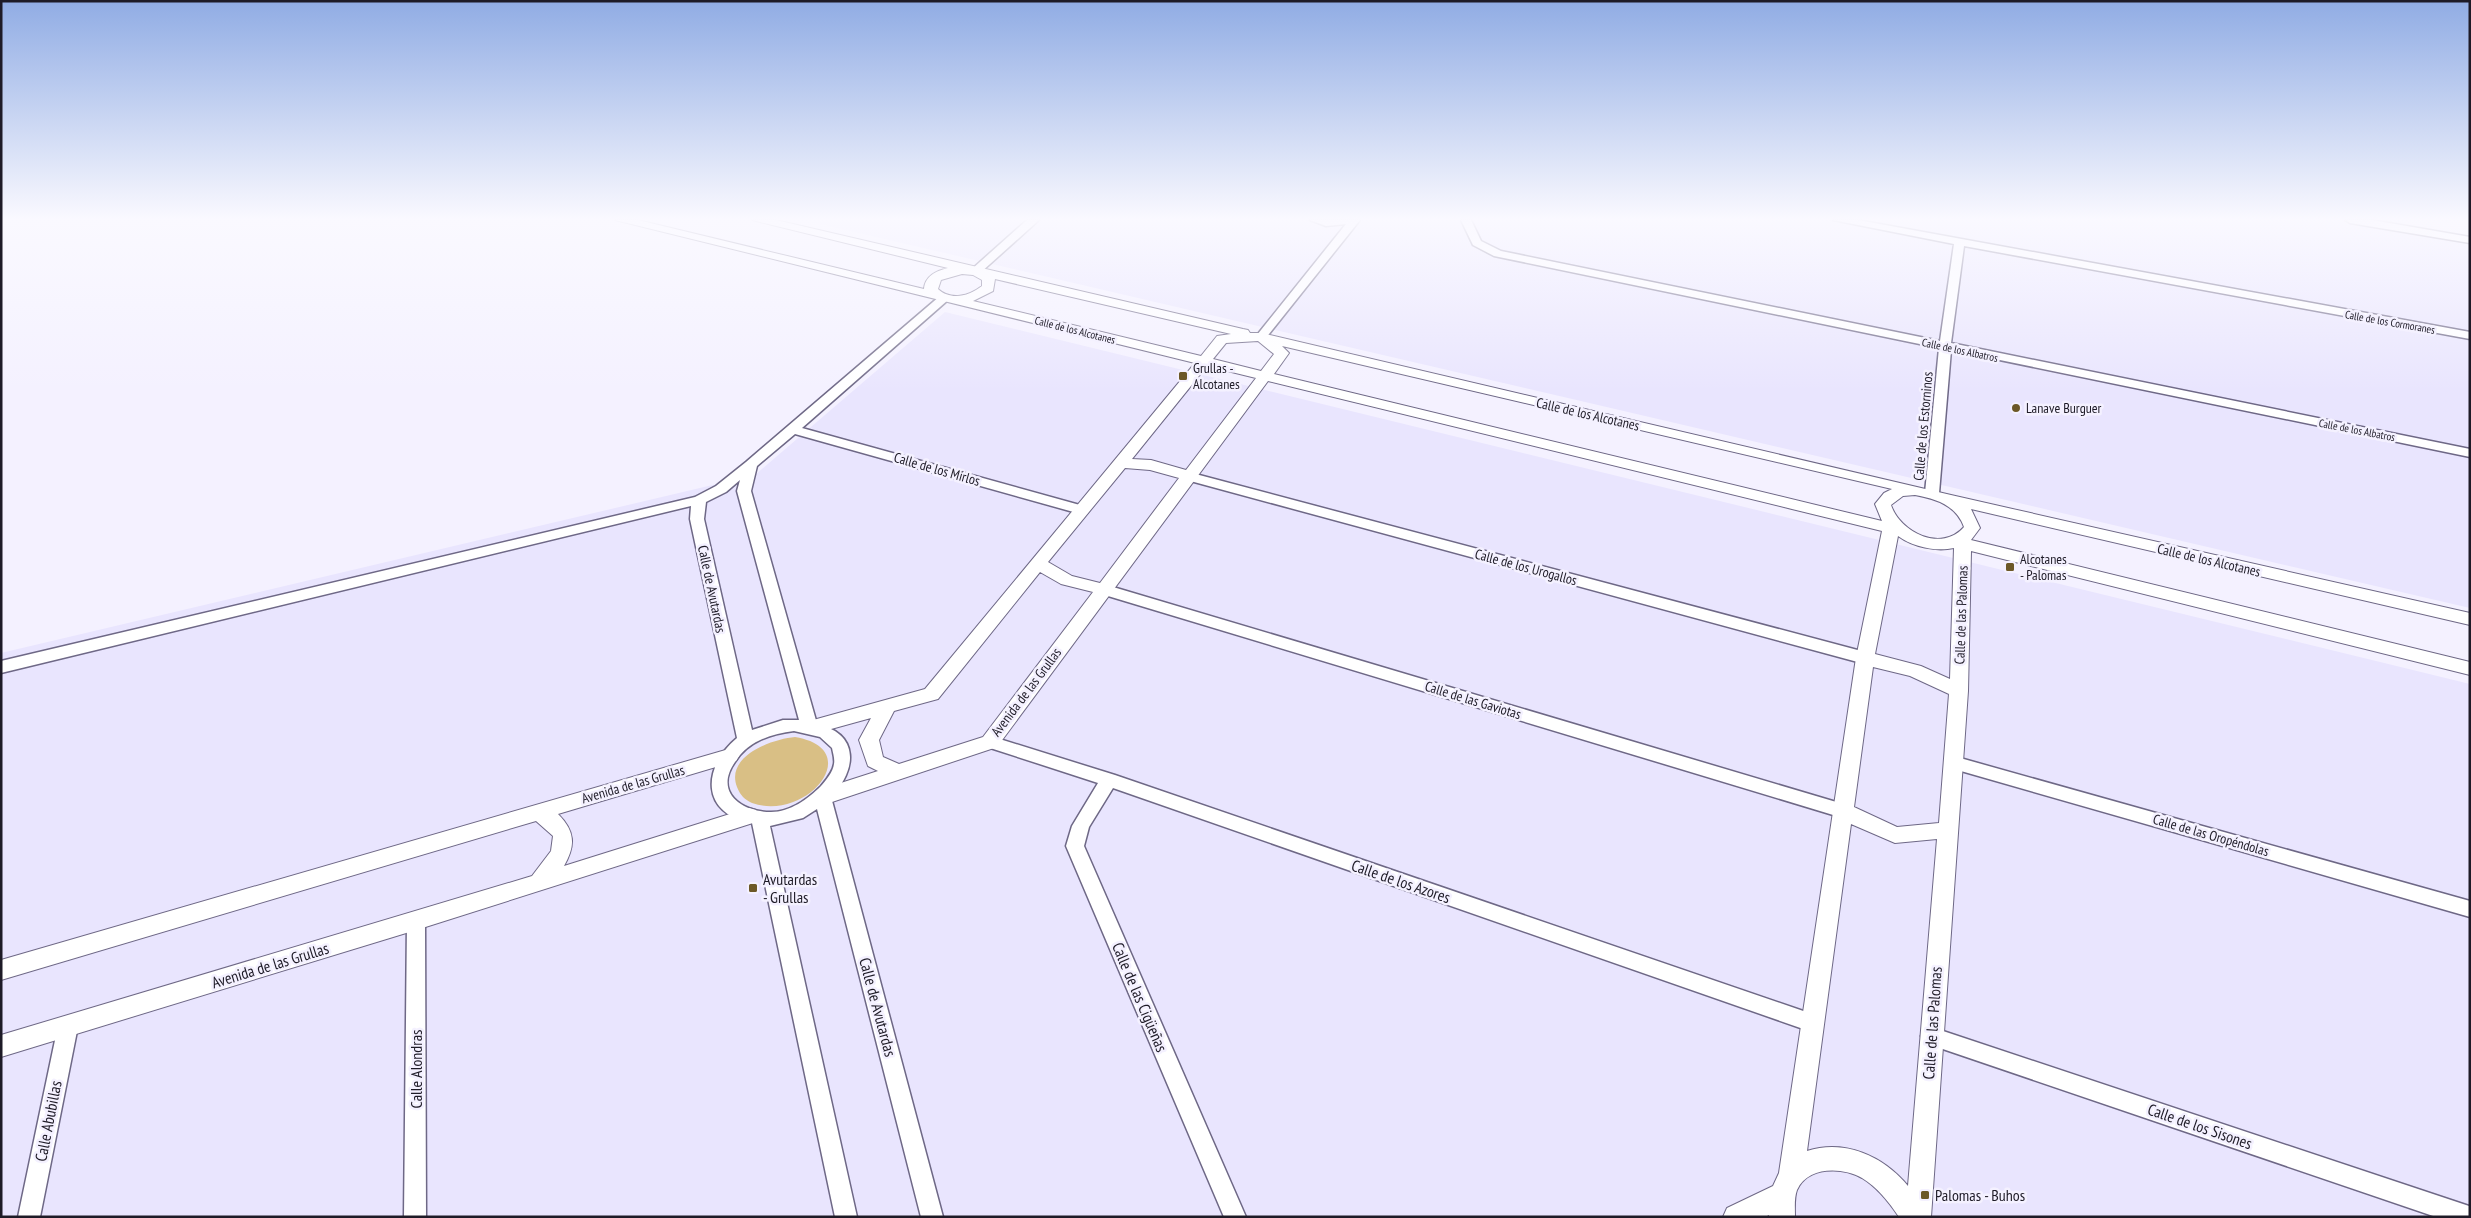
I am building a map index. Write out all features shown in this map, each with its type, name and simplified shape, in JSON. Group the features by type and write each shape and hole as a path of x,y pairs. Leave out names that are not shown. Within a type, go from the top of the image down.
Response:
{"street":[{"name":"Calle de los Alcotanes","path":"856,277 1894,528 1923,541 1941,544 1961,541"},
{"path":"939,277 932,281 930,290 944,298 966,299 988,288 989,279 985,277"},
{"name":"Calle de los Alcotanes","path":"1001,277 1932,493 1948,499 2470,619"},
{"path":"1261,337 1309,277"},
{"name":"Calle de los Albatros","path":"1608,277 2470,453"},
{"name":"Calle de los Estorninos","path":"1932,493 1945,347 1955,277"},
{"name":"Calle de los Cormoranes","path":"2141,277 2470,336"},
{"path":"1,667 699,500 721,489 752,464 944,298"},
{"name":"Calle de los Alcotanes","path":"1203,362 1222,339 1261,337 1282,353 1264,377"},
{"path":"811,726 828,733 838,742 843,754 843,768 837,782 824,797 793,814 755,817 734,810 723,799 719,785 721,770 729,756 746,740 777,727 811,726 886,708 931,694 1203,362"},
{"name":"Avenida de las Grullas","path":"824,797 990,742 1264,377"},
{"name":"Calle de los Mirlos","path":"792,429 1082,510"},
{"path":"1120,463 1151,465 1188,476"},
{"path":"752,464 744,491 811,726"},
{"name":"Calle de los Urogallos","path":"1188,476 1865,658"},
{"path":"1785,1195 1865,658 1894,528 1884,514 1883,504 1889,496 1915,490"},
{"name":"Calle de las Palomas","path":"1918,1217 1959,691 1961,541 1972,528 1970,518 1961,508 1948,499"},
{"name":"Calle de Avutardas","path":"699,500 697,519 746,740"},
{"path":"1961,541 2470,669"},
{"path":"1038,564 1067,580 1103,589"},
{"name":"Calle de las Gaviotas","path":"1103,589 1843,810"},
{"path":"1865,658 1915,671 1959,691"},
{"path":"886,708 869,740 875,761 898,773"},
{"name":"Calle de los Azores","path":"990,742 1109,780 1812,1023"},
{"name":"Avenida de las Grullas","path":"1,970 729,756"},
{"name":"Calle de las Oropéndolas","path":"1953,762 2470,909"},
{"name":"Calle de las Cigüeñas","path":"1109,780 1080,826 1075,846 1235,1217"},
{"name":"Calle de Avutardas","path":"824,797 932,1217"},
{"path":"1843,810 1895,836 1947,830"},
{"path":"538,812 555,821 562,830 564,842 555,863 539,882"},
{"path":"755,817 846,1217"},
{"name":"Avenida de las Grullas","path":"1,1046 755,817"},
{"name":"Calle Alondras","path":"415,1217 416,921"},
{"name":"Calle Abubillas","path":"29,1217 68,1026"},
{"name":"Calle de los Sisones","path":"1931,1036 2469,1217"},
{"path":"1736,1217 1785,1195 1805,1163 1825,1158 1846,1160 1869,1169 1890,1184 1906,1203 1913,1217"}],"shaded area":[{"path":"1047,277 2470,277 2470,608"},
{"path":"945,312 2470,684 2470,1217 1,1217 1,653 755,475"},
{"path":"795,737 816,744 826,755 828,768 821,782 809,794 792,802 773,806 752,803 745,799 738,790 735,776 738,766 744,758 753,751 775,741"}],"place":[{"name":"Grullas - Alcotanes","path":"1183,376"},
{"name":"Lanave Burguer","path":"2016,408"},
{"name":"Alcotanes - Palomas","path":"2010,567"},
{"name":"Avutardas - Grullas","path":"753,888"},
{"name":"Palomas - Buhos","path":"1925,1195"}]}
